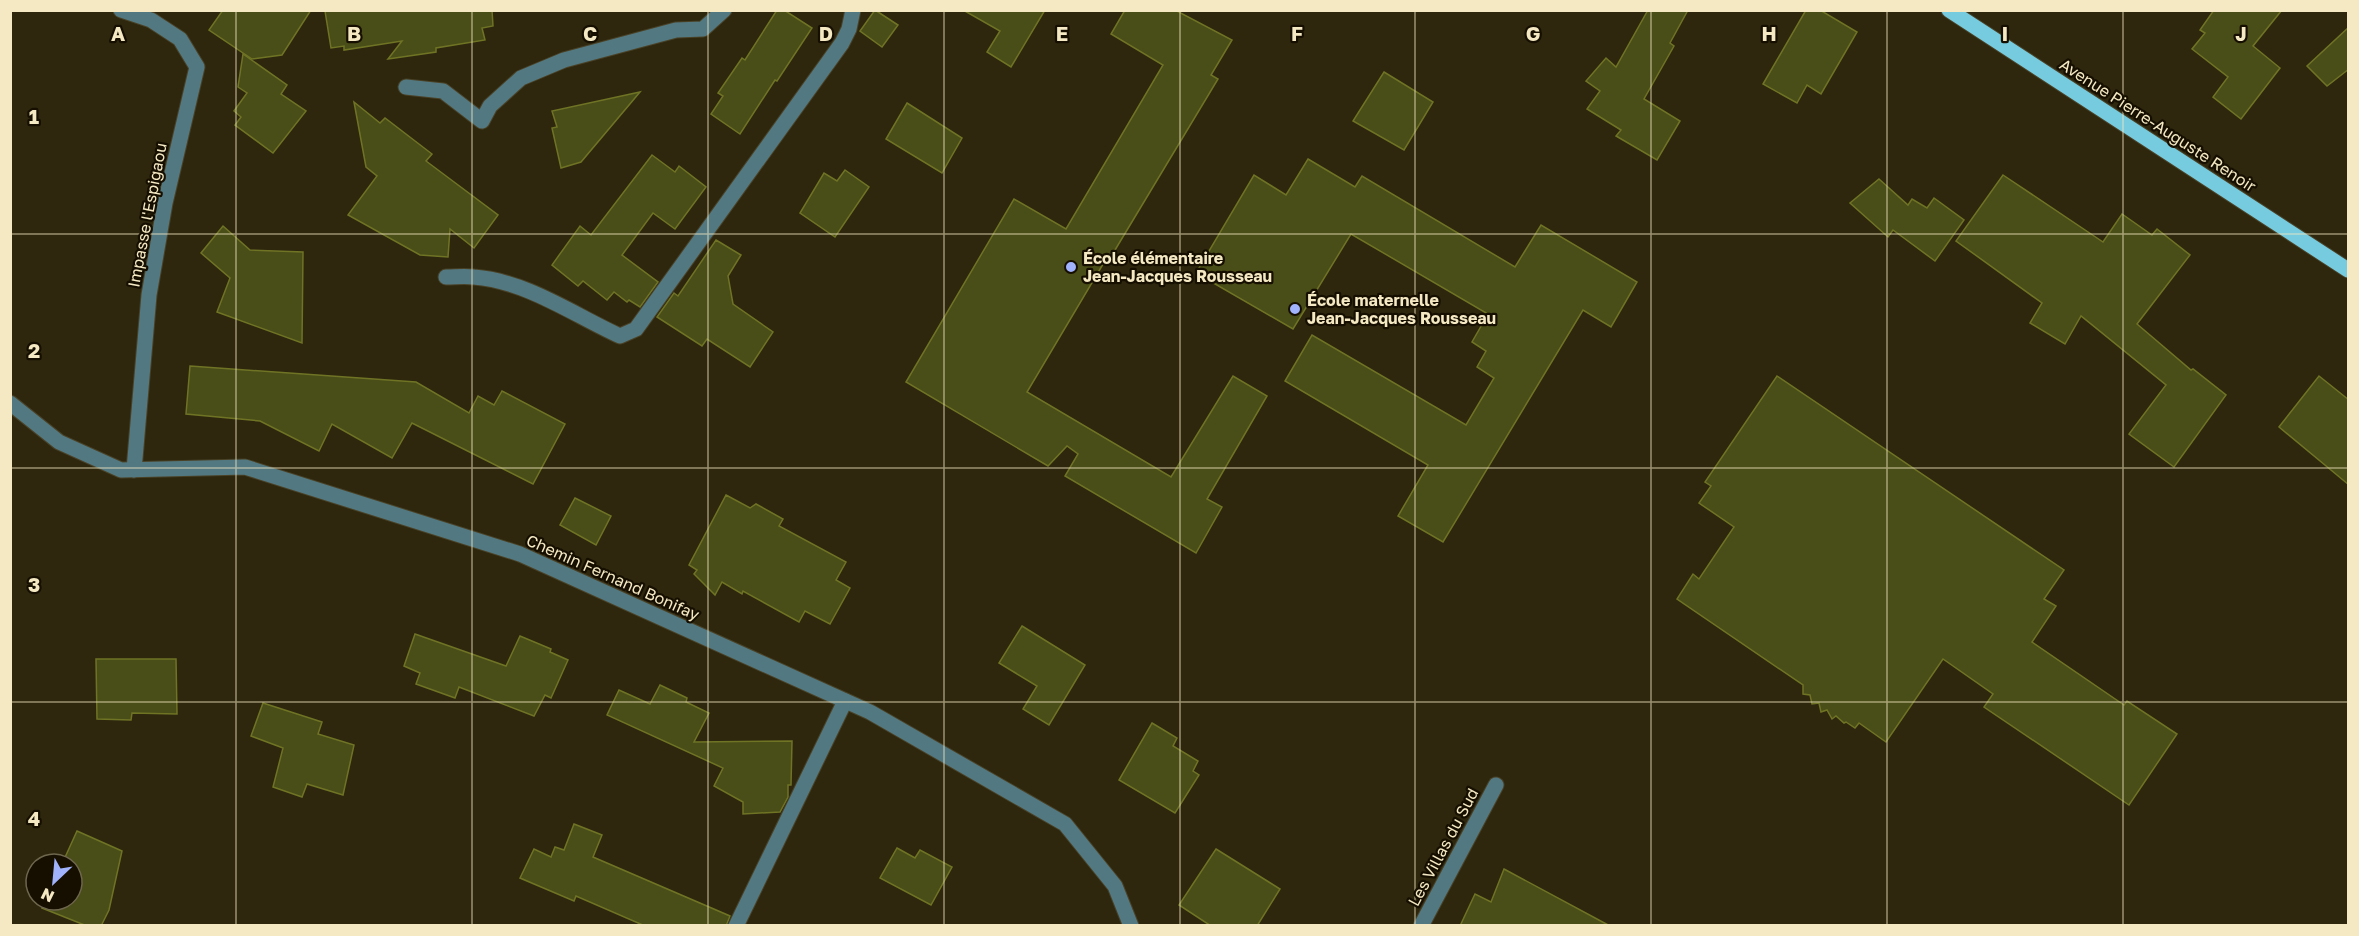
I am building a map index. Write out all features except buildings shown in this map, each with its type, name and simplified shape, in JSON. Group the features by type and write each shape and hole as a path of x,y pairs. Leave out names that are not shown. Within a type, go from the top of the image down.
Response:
{"main road":[{"name":"Avenue Pierre-Auguste Renoir","path":"1949,10 2348,269"}],"street":[{"name":"Impasse l'Espigaou","path":"121,10 152,20 180,39 197,67 165,203 149,295 134,470"},
{"path":"406,87 443,91 482,121 490,106 521,78 564,60 676,30 703,29 724,10"},
{"path":"446,277 474,277 504,283 532,293 620,336 636,329 842,44 849,29 853,10"},
{"name":"Chemin Fernand Bonifay","path":"10,403 59,442 121,470 245,467 520,554 870,712 1065,824 1115,886 1131,926"},
{"path":"736,926 845,701"},
{"name":"Les Villas du Sud","path":"1421,926 1496,785"}],"place":[{"name":"École élémentaire Jean-Jacques Rousseau","path":"1071,267"},
{"name":"École maternelle Jean-Jacques Rousseau","path":"1295,309"}]}
